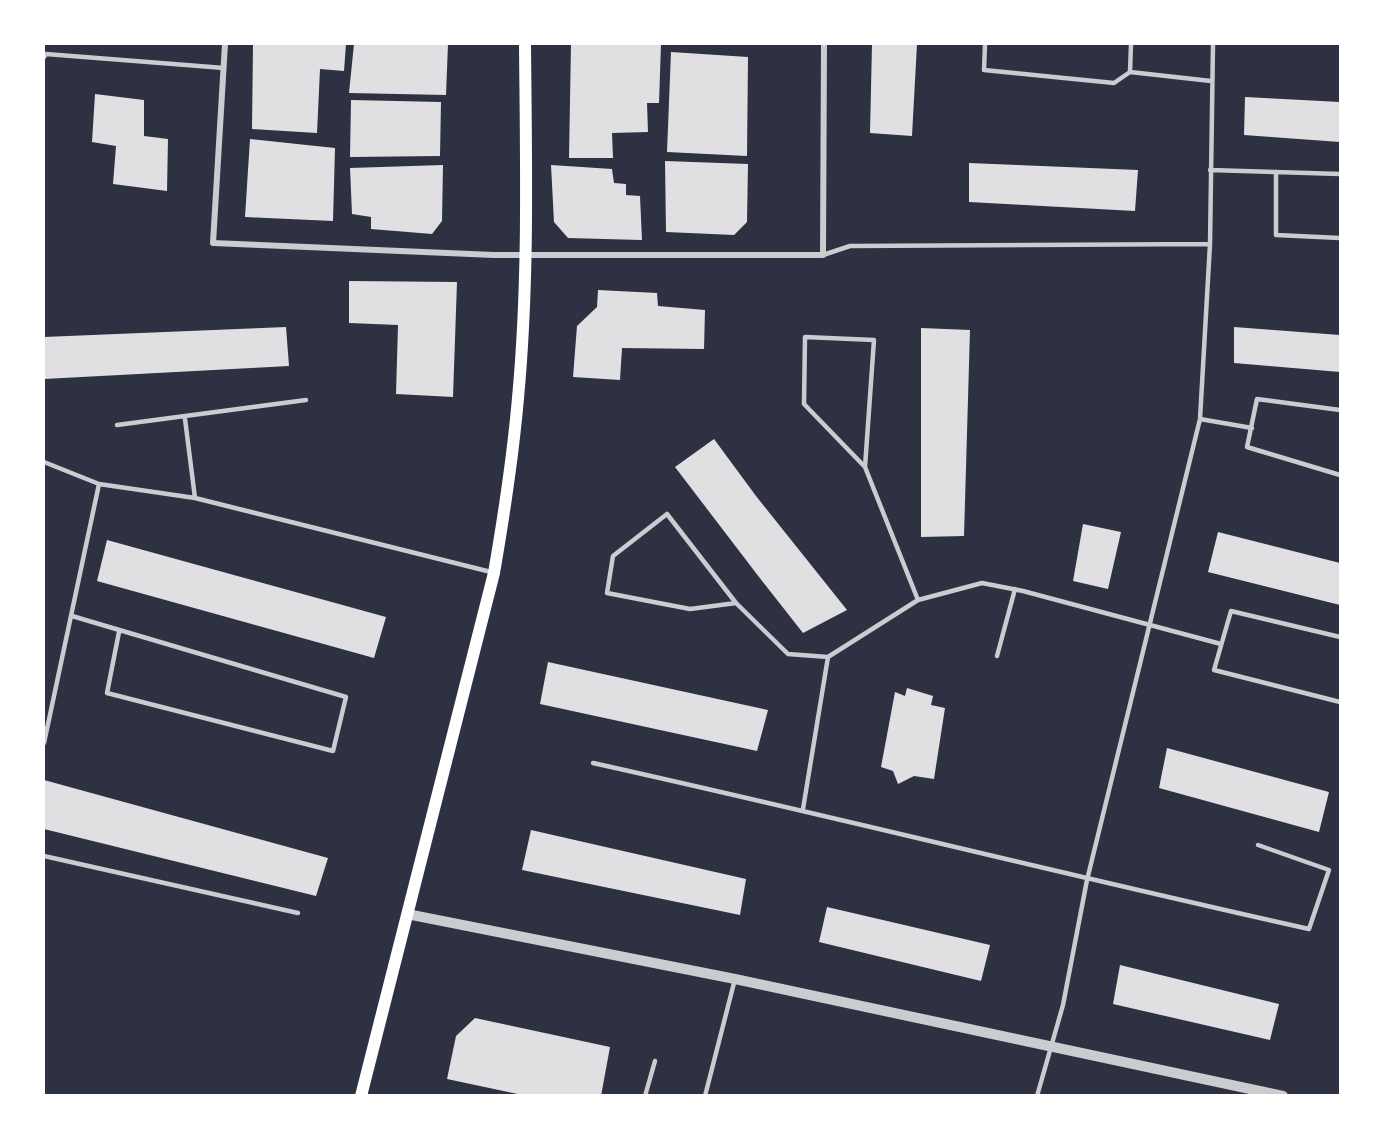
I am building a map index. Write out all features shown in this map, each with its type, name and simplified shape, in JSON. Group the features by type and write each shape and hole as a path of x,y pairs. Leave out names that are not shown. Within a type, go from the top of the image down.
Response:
{"main road":[{"path":"361,1095 494,573 519,397 526,255 525,44"}],"street":[{"path":"225,44 213,243 526,255 823,255 824,44"},
{"path":"407,914 735,979 1283,1095"}],"lane":[{"path":"985,44 984,70 1114,83 1130,72 1211,81"},
{"path":"1130,72 1131,44"},
{"path":"1037,1095 1064,1005 1087,880 1200,419 1210,244 1213,44"},
{"path":"44,54 224,68"},
{"path":"1210,170 1341,174"},
{"path":"1276,172 1276,235 1341,238"},
{"path":"823,255 850,246 1210,244"},
{"path":"865,467 874,340 805,337 804,404 865,467 918,600"},
{"path":"1341,410 1257,399 1247,447 1341,475"},
{"path":"117,426 306,400"},
{"path":"184,418 195,498"},
{"path":"1200,419 1252,428"},
{"path":"44,462 99,484 195,498 494,573"},
{"path":"44,743 99,484"},
{"path":"736,603 690,609 607,593 613,556 667,514 736,603 789,654 828,657 918,600 982,583 1015,589 1221,644"},
{"path":"997,656 1015,589"},
{"path":"1341,637 1232,611 1214,670 1341,702"},
{"path":"72,616 118,632 346,697 333,751 107,693 118,632"},
{"path":"803,810 828,657"},
{"path":"593,763 803,810 1087,880 1309,929 1329,870 1258,845"},
{"path":"44,856 298,913"},
{"path":"705,1095 735,979"},
{"path":"645,1095 655,1061"}],"building":[{"path":"253,44 346,44 344,71 320,69 317,133 252,129"},
{"path":"354,44 448,44 446,95 349,93"},
{"path":"571,44 661,44 659,103 647,103 648,132 612,133 613,158 569,158"},
{"path":"872,44 917,44 912,136 870,133"},
{"path":"671,52 748,57 747,156 667,152"},
{"path":"95,94 144,100 144,136 168,139 167,191 113,184 116,146 92,142"},
{"path":"1245,97 1340,102 1340,142 1244,135"},
{"path":"351,100 441,102 440,156 350,157"},
{"path":"250,139 335,148 333,221 245,217"},
{"path":"665,161 748,164 747,222 734,235 666,232"},
{"path":"969,163 1138,170 1135,211 969,202"},
{"path":"443,165 442,221 432,234 371,229 371,217 352,214 350,168"},
{"path":"551,165 612,169 614,183 626,184 626,195 640,196 642,240 568,238 554,222"},
{"path":"349,281 457,282 453,397 396,394 398,325 349,323"},
{"path":"598,290 657,293 658,306 705,310 704,349 622,348 620,380 573,377 577,326 597,307"},
{"path":"286,327 289,366 44,379 44,337"},
{"path":"1234,327 1340,335 1340,372 1234,363"},
{"path":"921,328 970,330 964,536 921,537"},
{"path":"714,439 756,496 847,610 803,633 759,577 675,467"},
{"path":"1083,524 1121,532 1108,589 1073,581"},
{"path":"1218,532 1340,563 1340,605 1208,572"},
{"path":"107,540 386,617 374,658 97,581"},
{"path":"548,662 768,710 757,751 540,704"},
{"path":"907,688 933,696 931,705 945,708 934,779 914,776 898,784 893,771 881,767 895,692 905,696"},
{"path":"1167,748 1329,792 1319,832 1159,788"},
{"path":"44,780 328,858 316,896 44,829"},
{"path":"531,830 746,879 740,915 522,870"},
{"path":"827,907 990,945 981,981 819,942"},
{"path":"1120,965 1279,1004 1270,1040 1113,1004"},
{"path":"475,1018 610,1047 601,1096 527,1096 447,1079 456,1036"}]}
